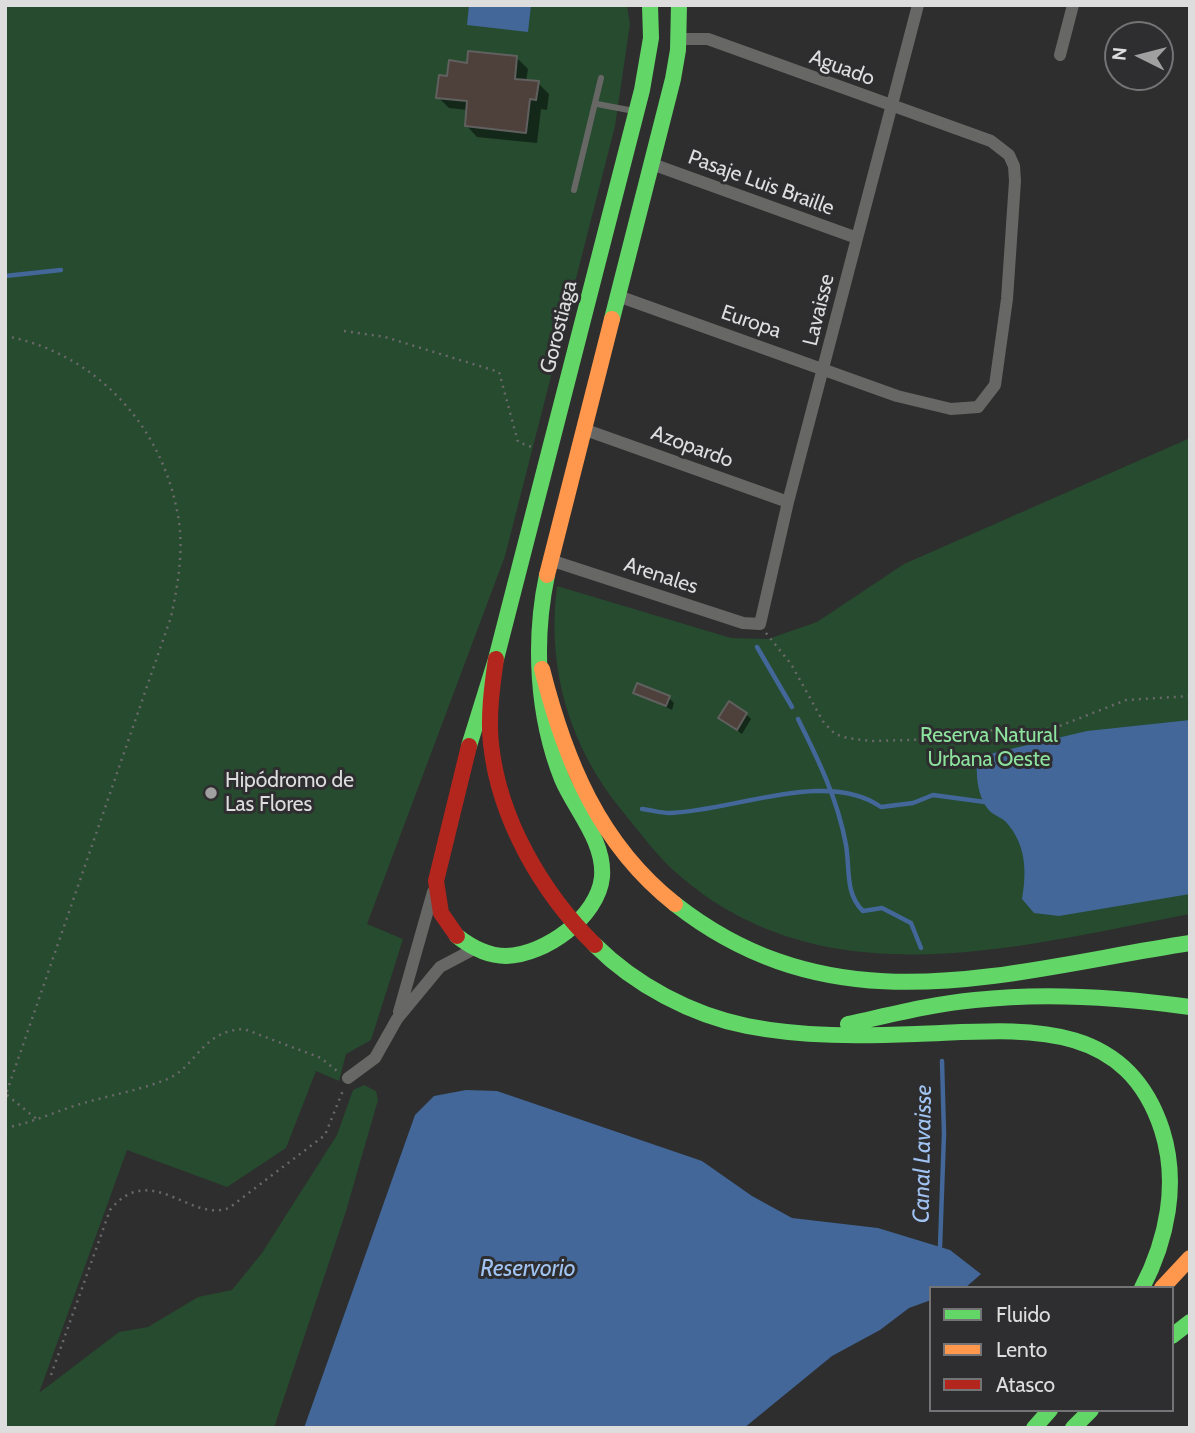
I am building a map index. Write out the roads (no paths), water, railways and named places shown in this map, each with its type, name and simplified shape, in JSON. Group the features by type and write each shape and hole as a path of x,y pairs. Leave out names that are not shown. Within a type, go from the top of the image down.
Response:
{"main road":[{"name":"Gorostiaga","path":"496,659 648,63 650,5"},
{"path":"496,659 475,718 437,875 437,902 443,918 462,940 489,954 516,955 545,943 573,924 598,892 602,863 554,757 546,724 539,621 550,560 673,79 683,8"},
{"path":"599,253 627,261"},
{"path":"496,659 488,717 494,774 522,844 573,924 615,964 685,1006 725,1021 803,1032 1048,1032 1073,1038 1121,1064 1147,1097 1160,1125 1168,1158 1170,1196 1167,1232 1153,1271 1143,1286"},
{"path":"542,669 569,761 590,804 621,853 673,905 705,929 747,952 825,976 899,983 981,976 1190,943"},
{"path":"803,1032 941,1004 999,997 1094,995 1190,1007"},
{"path":"1164,1286 1190,1258"},
{"path":"1174,1334 1190,1322"},
{"path":"1019,1428 1033,1412"},
{"path":"1034,1428 1048,1412"},
{"path":"1073,1428 1089,1412"}],"street":[{"name":"Lavaisse","path":"760,624 788,502 918,5"},
{"path":"1060,55 1073,5"},
{"name":"Aguado","path":"679,39 708,39 991,141 1009,155 1014,166 1015,181 1007,299 995,385 978,408 951,409"},
{"name":"Pasaje Luis Braille","path":"652,164 857,238"},
{"name":"Europa","path":"618,296 897,396 951,409"},
{"name":"Azopardo","path":"583,429 788,502"},
{"name":"Arenales","path":"550,560 743,623 760,624"},
{"path":"397,1020 437,875"},
{"path":"348,1078 375,1058 397,1020 440,967 475,948"}],"lane":[{"path":"574,190 597,104 601,78"},
{"path":"597,104 636,112"}],"water":[{"path":"469,5 531,5 528,32 467,25"},
{"path":"1190,720 1190,894 1059,916 1034,913 1022,899 1024,868 1018,839 1006,822 987,808 980,795 977,757 1087,731"},
{"name":"Reservorio","path":"466,1090 497,1091 702,1161 752,1196 792,1218 878,1228 950,1250 981,1274 967,1286 929,1286 929,1301 909,1308 880,1330 832,1356 744,1428 304,1428 415,1115 434,1096"}],"waterway":[{"path":"5,276 61,270"},
{"name":"Canal Lavaisse","path":"757,647 792,707"},
{"name":"Canal Lavaisse","path":"798,719 838,812 846,845 853,897 863,911 882,908 911,923 921,948"},
{"path":"642,809 669,813 694,811 807,791 834,791 859,796 881,807 913,803 933,795 985,802"},
{"name":"Canal Lavaisse","path":"940,1247 944,1134 942,1061"}],"place":[{"name":"Hipódromo de Las Flores","path":"211,793"}],"park label":[{"name":"Reserva Natural Urbana Oeste","path":"989,748"}]}
